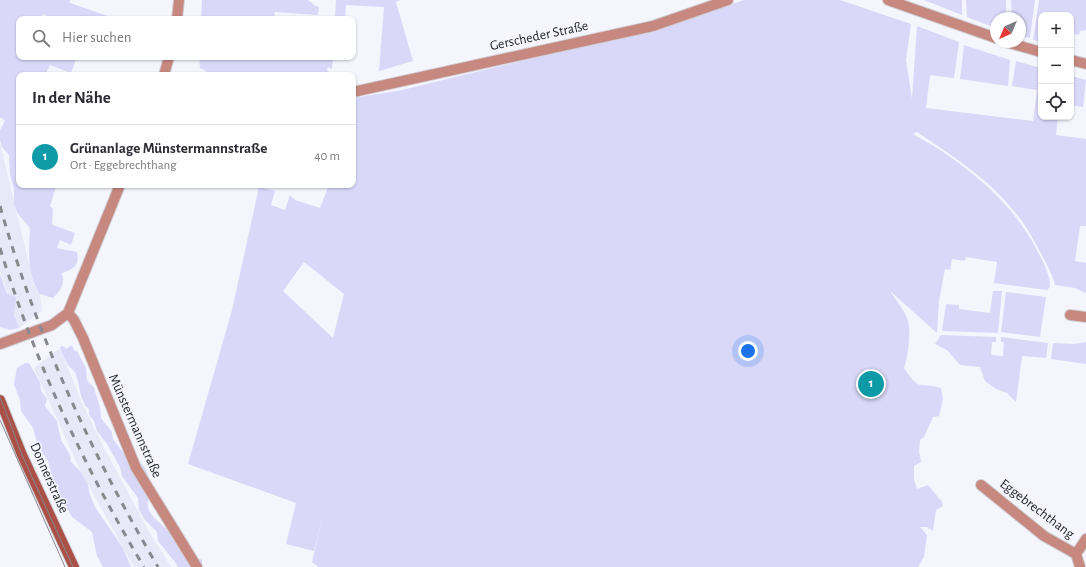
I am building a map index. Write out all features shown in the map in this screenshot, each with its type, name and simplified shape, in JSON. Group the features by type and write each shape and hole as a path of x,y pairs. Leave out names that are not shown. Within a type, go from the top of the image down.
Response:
{"main road":[{"name":"Donnerstraße","path":"0,400 22,455 74,567"}],"street":[{"path":"177,16 179,0"},
{"name":"Gerscheder Straße","path":"356,91 653,26 728,0"},
{"path":"888,0 990,36"},
{"path":"1026,48 1038,51"},
{"path":"165,72 168,60"},
{"path":"1074,61 1086,64"},
{"path":"0,344 52,325 68,314 119,188"},
{"name":"Münstermannstraße","path":"68,314 77,325 83,338 136,468 197,567"},
{"path":"1070,315 1086,317"},
{"name":"Eggebrechthang","path":"981,485 1044,536 1076,554 1080,567"},
{"name":"Eggebrechthang","path":"1076,554 1086,539"}],"shaded area":[{"path":"0,0 70,0 70,3 108,16 47,16 43,14 42,16 16,16 16,60 76,60 71,72 50,65 46,72 16,72 16,188 56,188 50,206 53,209 52,223 53,225 75,233 71,245 60,240 57,248 77,252 78,260 73,268 62,273 62,287 53,298 40,294 32,278 29,262 30,228 18,214 14,205 14,190 10,175 9,155 2,147 0,140 0,130 5,121 0,117"},
{"path":"202,0 308,0 319,7 318,15 275,12 274,16 201,16"},
{"path":"336,0 400,0 396,2 413,61 379,71 384,7 346,5 345,16 335,16"},
{"path":"744,0 840,0 911,24 906,60 912,99 917,26 959,42 954,78 930,75 926,108 1033,121 1037,90 1012,86 1016,61 1038,67 1038,120 1058,120 1056,135 1086,139 1086,226 1080,226 1075,261 1086,263 1086,293 1075,288 1055,285 1049,268 1029,232 1002,198 988,183 954,157 917,132 913,134 937,148 967,169 1006,206 1028,234 1044,264 1050,282 1050,287 1047,290 994,283 997,262 966,257 965,261 952,259 950,270 945,269 939,301 937,333 890,291 907,318 908,323 909,343 904,368 914,381 920,385 941,388 943,399 939,416 933,417 924,437 920,440 919,451 921,462 914,466 914,479 917,489 928,485 942,502 943,506 936,510 933,531 927,527 920,527 927,535 924,557 918,567 318,567 312,562 324,509 314,551 286,544 296,503 188,464 232,310 259,188 275,191 271,205 285,210 290,195 295,200 320,208 328,188 356,188 356,98 402,90 662,27","holes":["304,262 344,294 333,338 283,291"]},
{"path":"924,0 962,0 962,15"},
{"path":"966,0 1006,0 1006,12 990,12 990,26 967,17"},
{"path":"1011,0 1035,0 1030,38 1026,37 1026,12 1012,12"},
{"path":"1039,0 1086,0 1086,30 1080,31 1079,35 1074,34 1074,12 1038,12 1038,41 1033,40"},
{"path":"964,45 1010,60 1008,86 960,79"},
{"path":"199,60 333,60 332,69 328,67 328,72 207,72 200,68"},
{"path":"1074,77 1086,80 1083,107 1074,106"},
{"path":"0,143 34,285 40,294 42,311 19,328 0,271"},
{"path":"0,274 7,294 16,297 14,314 19,328 10,330 0,327"},
{"path":"993,291 1002,291 998,333 942,331 946,304 959,305 959,309 990,313"},
{"path":"1006,292 1046,297 1040,337 1001,332"},
{"path":"941,335 996,337 996,342 992,342 991,355 1003,356 1004,342 1001,342 1001,337 1048,343 1046,358 1022,356 1016,402 1007,393 996,389 985,381 980,367 960,365 947,350 935,344"},
{"path":"1086,342 1086,364 1051,359 1053,343 1074,344"},
{"path":"72,345 86,368 87,380 94,388 100,407 101,418 112,432 113,439 125,455 137,460 145,468 150,485 148,505 150,513 165,528 169,527 186,553 202,560 202,567 178,567 158,541 157,532 145,520 139,510 138,498 122,476 120,467 107,444 97,431 94,421 89,415 89,409 84,405 85,404 75,373 68,365 60,347 63,346 66,349"},
{"path":"60,348 82,403 102,444 148,530 171,567 134,567 81,472 34,368"},
{"path":"25,363 29,363 40,382 41,391 47,399 45,406 57,421 61,440 70,455 71,462 81,472 88,485 95,507 123,548 131,567 103,567 97,556 92,532 72,517 55,487 48,461 38,446 33,428 21,411 20,400 14,384 17,368"}],"tram line":[{"path":"0,397 22,455 73,567"},
{"path":"0,420 65,567"}],"railway":[{"path":"0,206 14,254 30,300 67,392 110,480 158,567"},
{"path":"0,248 28,331 62,412 101,491 144,567"}],"place":[{"name":"Grünanlage Münstermannstraße","path":"871,384"}]}
